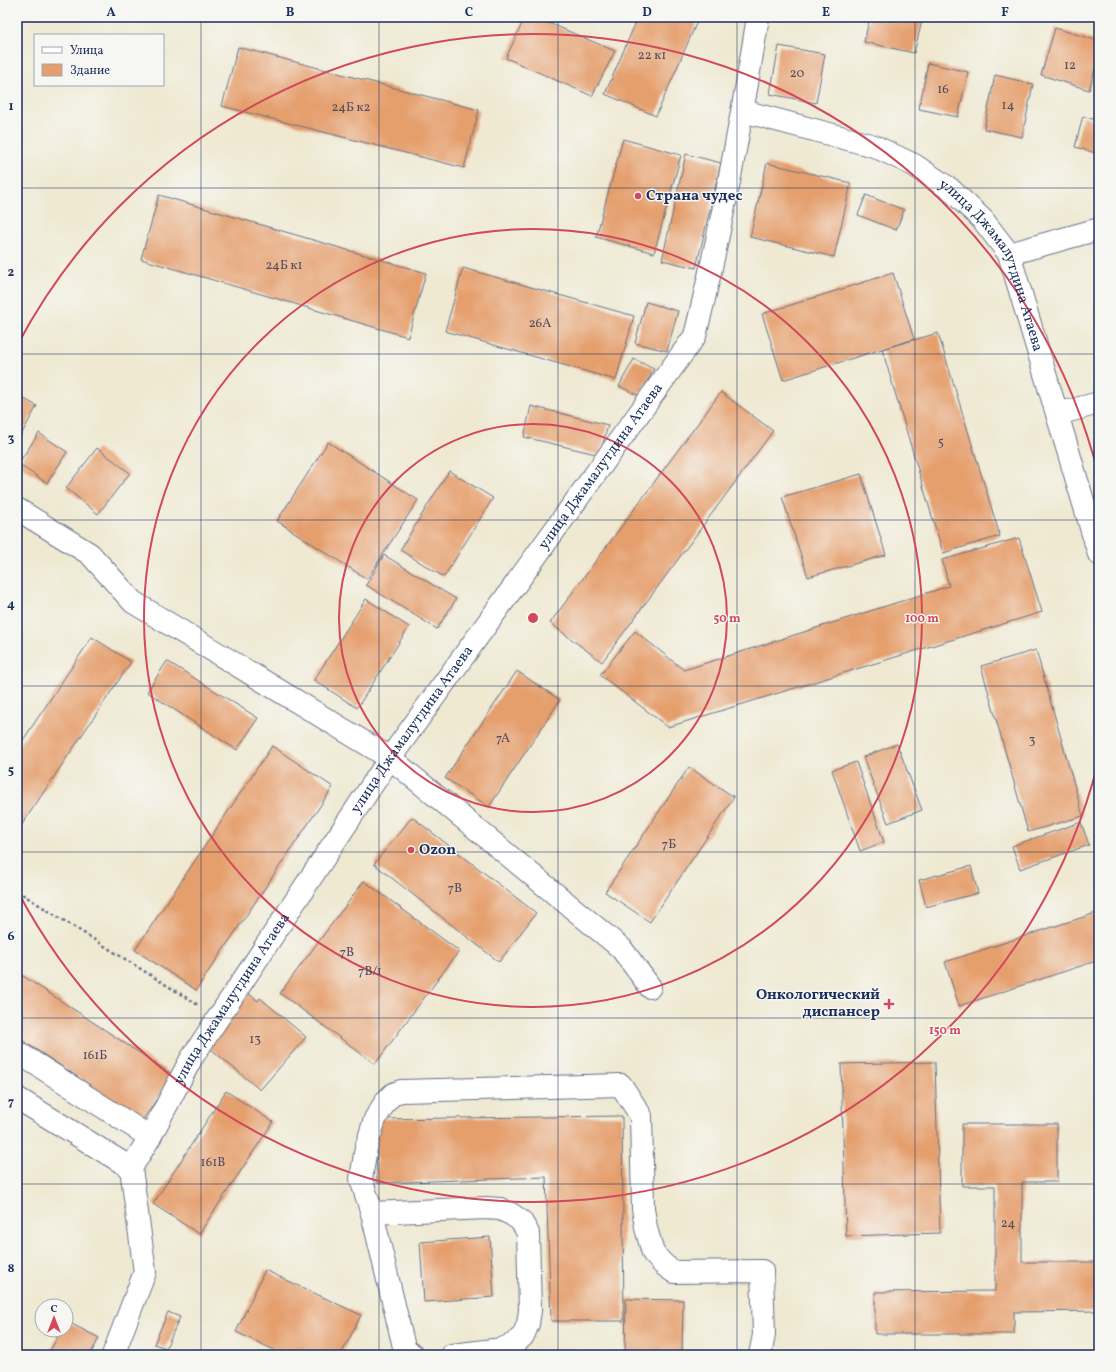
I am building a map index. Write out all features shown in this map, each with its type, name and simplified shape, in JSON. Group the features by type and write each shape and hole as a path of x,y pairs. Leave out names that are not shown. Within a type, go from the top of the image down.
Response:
{"street":[{"name":"улица Джамалутдина Атаева","path":"131,1168 150,1137 191,1059 390,758 695,336 709,277 743,111 758,17"},
{"name":"улица Джамалутдина Атаева","path":"743,111 874,146 914,165 950,189 983,220 1009,254 1057,414 1095,530 1099,554"},
{"path":"1009,254 1099,229"},
{"path":"1057,414 1099,402"},
{"path":"17,509 90,554 133,602 390,758 621,948 650,987"},
{"path":"17,1052 150,1137"},
{"path":"413,1355 408,1353 404,1347 372,1213 362,1180 366,1148 375,1119 386,1101 393,1094 401,1091 621,1084 641,1116 643,1208 646,1228 653,1253 664,1265 674,1272 762,1271 764,1335 760,1355"},
{"path":"17,1098 131,1168 145,1272 112,1355"},
{"path":"372,1213 486,1208 500,1209 521,1221 528,1233 530,1310 528,1324 523,1336 514,1344 502,1349 452,1355"}],"path":[{"path":"17,891 218,1018"}],"building":[{"path":"525,17 535,17 615,51 592,96 506,58"},
{"path":"638,17 699,17 656,116 605,94"},
{"path":"870,17 923,17 914,53 864,42"},
{"path":"1055,28 1099,41 1099,56 1089,90 1041,75"},
{"path":"779,46 825,54 816,103 770,94"},
{"path":"238,47 479,110 464,168 222,106"},
{"path":"928,63 968,72 958,117 919,109"},
{"path":"995,75 1033,84 1022,137 984,129"},
{"path":"1083,116 1099,121 1099,154 1075,147"},
{"name":"Страна чудес","path":"623,139 681,155 654,253 596,237"},
{"path":"686,154 721,163 696,268 662,260"},
{"path":"767,163 851,183 834,257 750,237"},
{"path":"159,195 426,273 408,337 141,259"},
{"path":"866,195 904,210 896,230 858,215"},
{"path":"463,268 634,316 616,380 445,331"},
{"path":"893,273 914,339 783,380 762,314"},
{"path":"646,302 678,311 667,351 635,343"},
{"path":"1099,308 1099,326 1093,310"},
{"path":"938,333 1000,536 943,553 882,349"},
{"path":"634,359 654,369 639,396 619,386"},
{"path":"721,392 773,431 602,662 550,623"},
{"path":"17,395 37,406 17,442"},
{"path":"531,406 608,425 600,455 524,437"},
{"path":"39,433 67,452 47,483 18,464"},
{"path":"328,442 418,500 367,579 277,521"},
{"path":"97,448 130,473 98,514 66,488"},
{"path":"449,471 493,498 444,577 400,550"},
{"path":"861,474 886,555 808,577 782,497"},
{"path":"1019,538 1042,612 668,727 600,675 635,631 684,670 949,586 942,560"},
{"path":"384,555 456,599 437,629 366,585"},
{"path":"366,599 409,627 357,708 314,680"},
{"path":"92,637 131,662 17,832 17,749"},
{"path":"1036,650 1083,816 1028,832 981,666"},
{"path":"167,661 258,718 237,750 147,692"},
{"path":"517,671 560,700 489,807 445,778"},
{"path":"897,744 922,810 888,823 863,757"},
{"path":"272,746 333,787 196,990 135,950"},
{"path":"856,762 884,842 860,851 832,770"},
{"path":"689,767 734,797 650,922 605,892"},
{"path":"412,817 536,913 499,962 374,864"},
{"path":"1081,822 1089,845 1020,869 1012,846"},
{"path":"971,866 978,893 926,907 919,880"},
{"path":"364,881 459,951 375,1064 280,993"},
{"path":"1099,912 1099,960 959,1006 945,962"},
{"path":"17,972 173,1075 143,1120 17,1037"},
{"path":"248,993 258,1001 260,998 306,1037 260,1090 205,1044"},
{"path":"935,1062 940,1233 846,1236 841,1064"},
{"path":"226,1091 273,1122 199,1234 153,1204"},
{"path":"622,1116 624,1321 551,1321 546,1177 377,1183 375,1119"},
{"path":"962,1124 1057,1124 1057,1182 1022,1182 1022,1262 1099,1262 1099,1311 1014,1312 1014,1334 875,1334 875,1292 995,1291 995,1186 962,1186"},
{"path":"490,1237 494,1297 424,1302 420,1242"},
{"path":"265,1270 361,1315 341,1355 285,1355 236,1332"},
{"path":"626,1299 683,1300 682,1355 625,1355"},
{"path":"168,1312 180,1317 166,1348 154,1344"},
{"path":"74,1325 99,1338 90,1355 48,1355 57,1338 74,1338"}],"place":[{"name":"Страна чудес","path":"638,196"},
{"name":"Ozon","path":"411,850"},
{"name":"Онкологический диспансер","path":"889,1004"}]}
